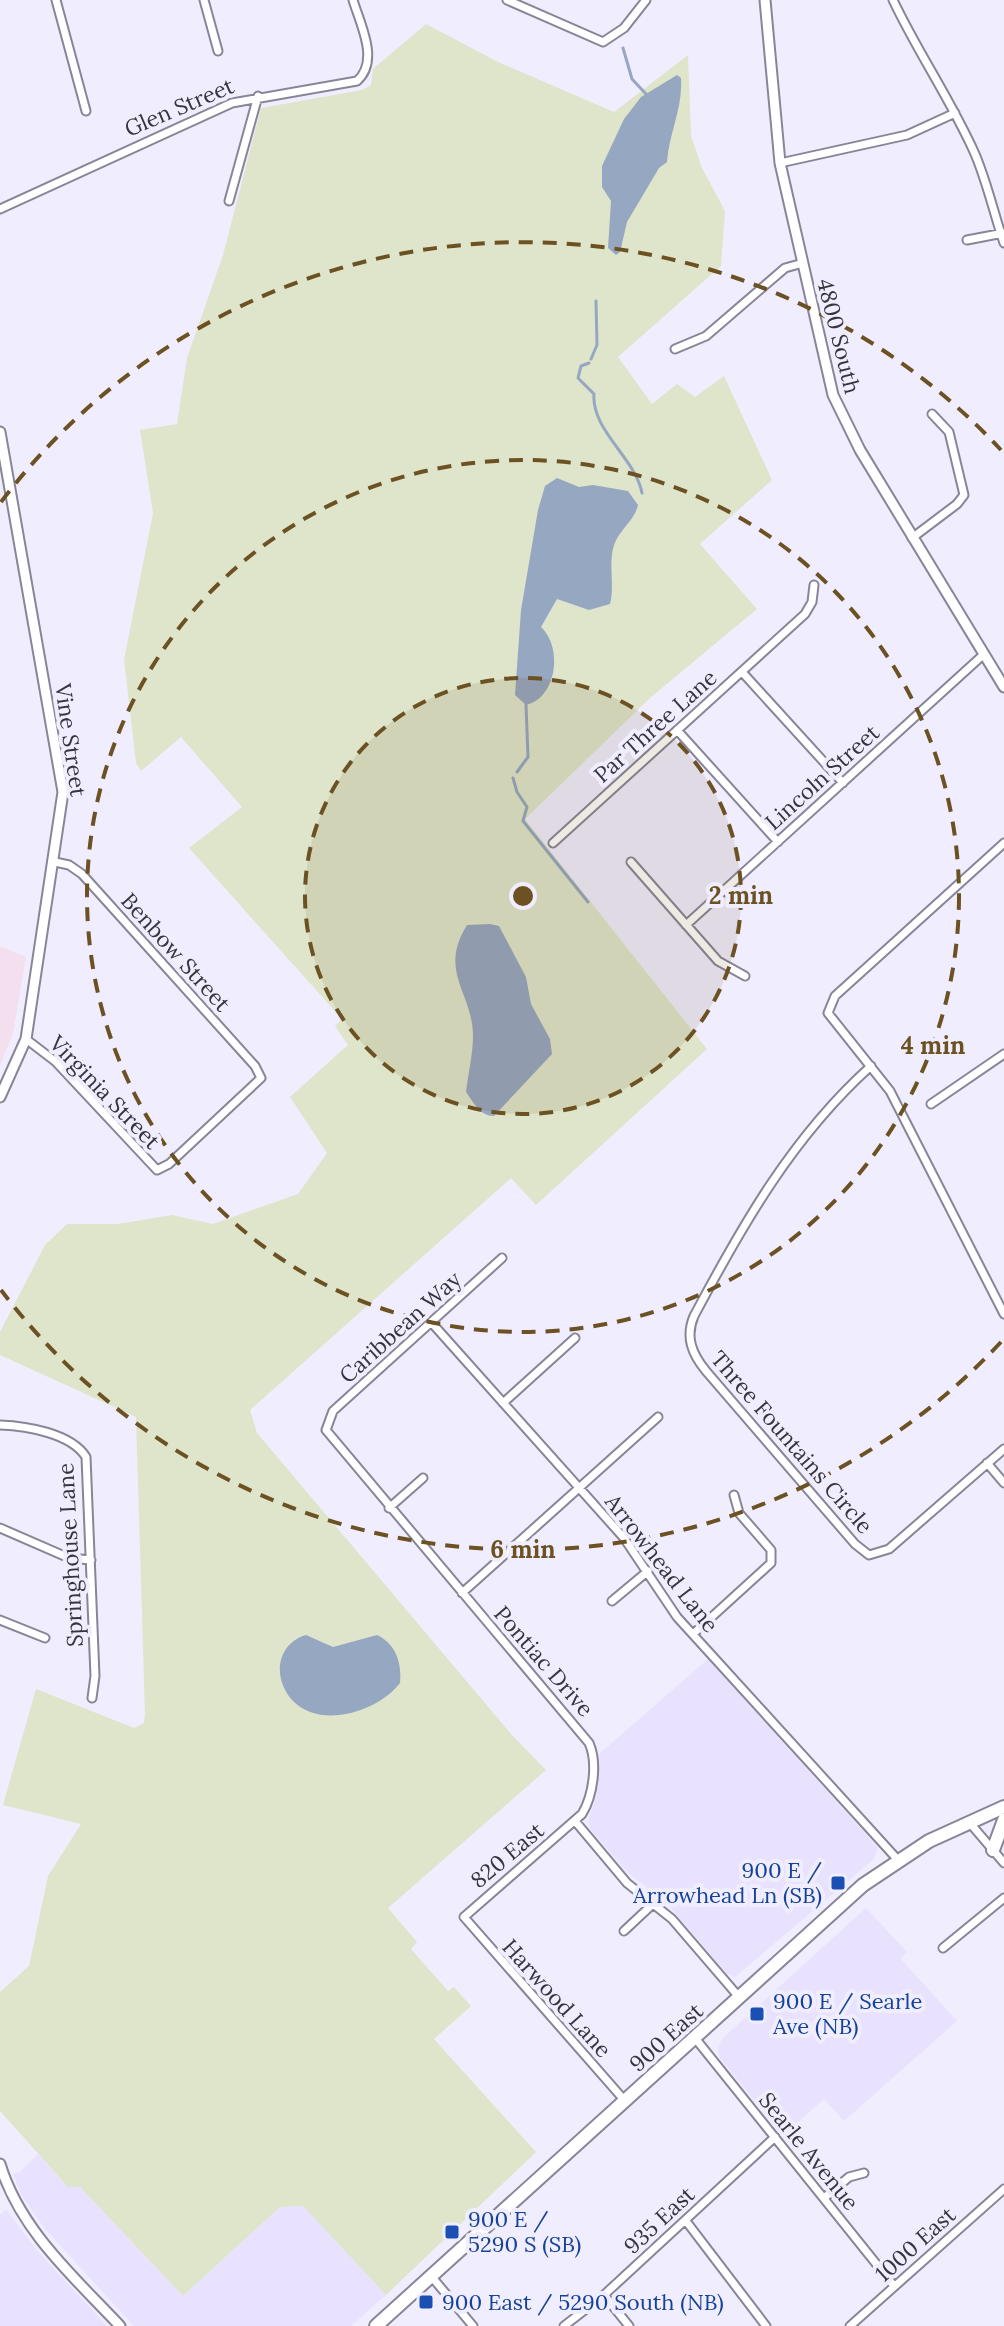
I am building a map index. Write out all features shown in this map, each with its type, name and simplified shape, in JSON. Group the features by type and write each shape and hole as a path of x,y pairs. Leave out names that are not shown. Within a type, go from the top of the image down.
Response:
{"main road":[{"name":"900 East","path":"376,2326 847,1899 898,1860 1004,1807"},
{"path":"993,1850 1004,1820"}],"street":[{"path":"56,0 86,111"},
{"path":"204,0 218,51"},
{"name":"Glen Street","path":"0,209 206,113 258,96 351,84 362,77 368,58 353,0"},
{"path":"507,0 603,42 624,28 646,0"},
{"name":"4800 South","path":"765,0 780,163 828,380 839,411 912,538 1004,687"},
{"path":"893,0 918,52 938,79 955,113 980,168 1004,243"},
{"path":"229,201 258,96"},
{"path":"780,163 911,134 955,113"},
{"path":"967,240 1002,233"},
{"path":"675,349 706,336 785,268 803,263"},
{"path":"912,538 957,504 964,495 949,432 932,414"},
{"name":"Vine Street","path":"0,432 62,785 55,862 26,1039 0,1097"},
{"path":"742,672 805,614 812,602 814,585"},
{"name":"Lincoln Street","path":"686,925 983,655"},
{"name":"Par Three Lane","path":"553,843 742,672 843,783"},
{"path":"677,730 778,842"},
{"path":"1004,843 830,1003 830,1020 890,1091 1004,1314"},
{"name":"Benbow Street","path":"55,862 69,865 82,874 255,1066 261,1078 169,1164 157,1170"},
{"path":"631,862 718,961 745,976"},
{"name":"Virginia Street","path":"26,1039 56,1062 157,1170"},
{"path":"931,1104 1004,1054"},
{"name":"Three Fountains Circle","path":"871,1066 829,1105 773,1177 694,1316 690,1331 691,1349 706,1371 855,1544 869,1555 889,1549 987,1463"},
{"name":"Caribbean Way","path":"326,1425 333,1411 502,1258"},
{"name":"Arrowhead Lane","path":"431,1322 580,1488 648,1571 693,1634 898,1860"},
{"path":"503,1403 575,1338"},
{"path":"462,1593 658,1417"},
{"name":"Springhouse Lane","path":"0,1425 52,1434 83,1451 87,1463 91,1560 95,1676 92,1698"},
{"name":"Pontiac Drive","path":"326,1425 331,1440 589,1743 593,1761 591,1790 587,1807 575,1821"},
{"path":"1004,1449 987,1463 1004,1483"},
{"path":"389,1508 423,1478"},
{"path":"693,1634 771,1563 771,1550 739,1513 734,1495"},
{"path":"0,1528 69,1558 91,1560"},
{"path":"612,1601 648,1571"},
{"path":"0,1620 45,1638"},
{"path":"575,1821 627,1883 655,1902 739,1997"},
{"name":"820 East","path":"464,1917 575,1821"},
{"path":"969,1822 1004,1863"},
{"path":"943,1948 1004,1898"},
{"path":"624,1931 655,1902"},
{"name":"Harwood Lane","path":"464,1917 465,1923 625,2101"},
{"name":"Searle Avenue","path":"695,2038 894,2286"},
{"name":"935 East","path":"564,2326 604,2295 775,2137"},
{"path":"0,2164 9,2192 27,2222 120,2326"},
{"path":"824,2198 849,2177 864,2173"},
{"name":"1000 East","path":"850,2326 1004,2189"},
{"path":"686,2221 766,2326"},
{"path":"431,2276 473,2326"},
{"path":"604,2295 629,2326"}],"shaded area":[{"path":"0,946 26,957 13,1033 0,1065"},
{"path":"708,1659 878,1848 874,1859 735,1977 727,1974 665,1901 627,1872 591,1830 588,1821 597,1795 598,1755"},
{"path":"866,1908 907,1952 901,1959 957,2021 844,2121 824,2099 783,2136 720,2058 718,2048 722,2039"},
{"path":"38,2154 68,2187 80,2187 183,2296 280,2207 304,2206 386,2295 351,2326 134,2326 45,2229 22,2196 13,2174 20,2172"},
{"path":"6,2209 35,2248 107,2326 0,2326 0,2215"}],"green space":[{"path":"426,24 498,62 614,112 688,55 691,136 702,168 725,211 721,266 618,357 652,404 677,384 695,397 724,376 772,480 700,544 757,609 650,698 525,819 707,1049 536,1205 511,1178 250,1410 257,1433 512,1735 546,1770 388,1908 417,1942 411,1949 448,1991 454,1987 471,2006 434,2039 536,2152 386,2295 303,2206 280,2207 183,2296 80,2187 68,2187 0,2111 0,1992 29,1966 48,1876 81,1824 3,1805 36,1689 134,1728 144,1723 145,1714 136,1417 0,1355 0,1332 45,1245 67,1224 118,1224 172,1215 213,1224 298,1194 327,1153 290,1097 348,1045 335,1026 342,1019 189,848 242,807 181,737 141,771 136,763 124,660 153,513 140,430 177,424 187,358 223,255 261,108 362,90 371,85 373,69"}],"water":[{"path":"677,75 681,78 680,100 667,162 659,168 627,222 620,252 616,255 608,248 611,201 602,187 602,166 624,119 641,97"},
{"path":"557,478 579,487 593,485 628,491 638,505 614,545 610,604 589,610 557,599 541,627 552,647 553,671 545,693 526,705 515,695 521,610 538,510 545,486"},
{"path":"467,925 499,926 526,977 531,1004 550,1039 552,1054 494,1116 481,1111 466,1092 473,1035 456,969 459,941"},
{"path":"306,1635 333,1647 377,1635 389,1643 396,1655 400,1683 391,1693 364,1709 334,1715 305,1710 286,1692 280,1663 288,1646"}],"waterway":[{"path":"623,48 632,79 646,94"},
{"path":"591,359 597,345 596,301"},
{"path":"589,363 581,366 578,378 594,394 599,420 632,468 642,493"},
{"path":"517,772 528,757 526,705"},
{"path":"513,778 517,792 527,807 523,821 588,902"}],"place":[{"name":"900 E / Arrowhead Ln (SB)","path":"838,1883"},
{"name":"900 E / Searle Ave (NB)","path":"757,2014"},
{"name":"900 E / 5290 S (SB)","path":"452,2232"},
{"name":"900 East / 5290 South (NB)","path":"426,2302"}]}
